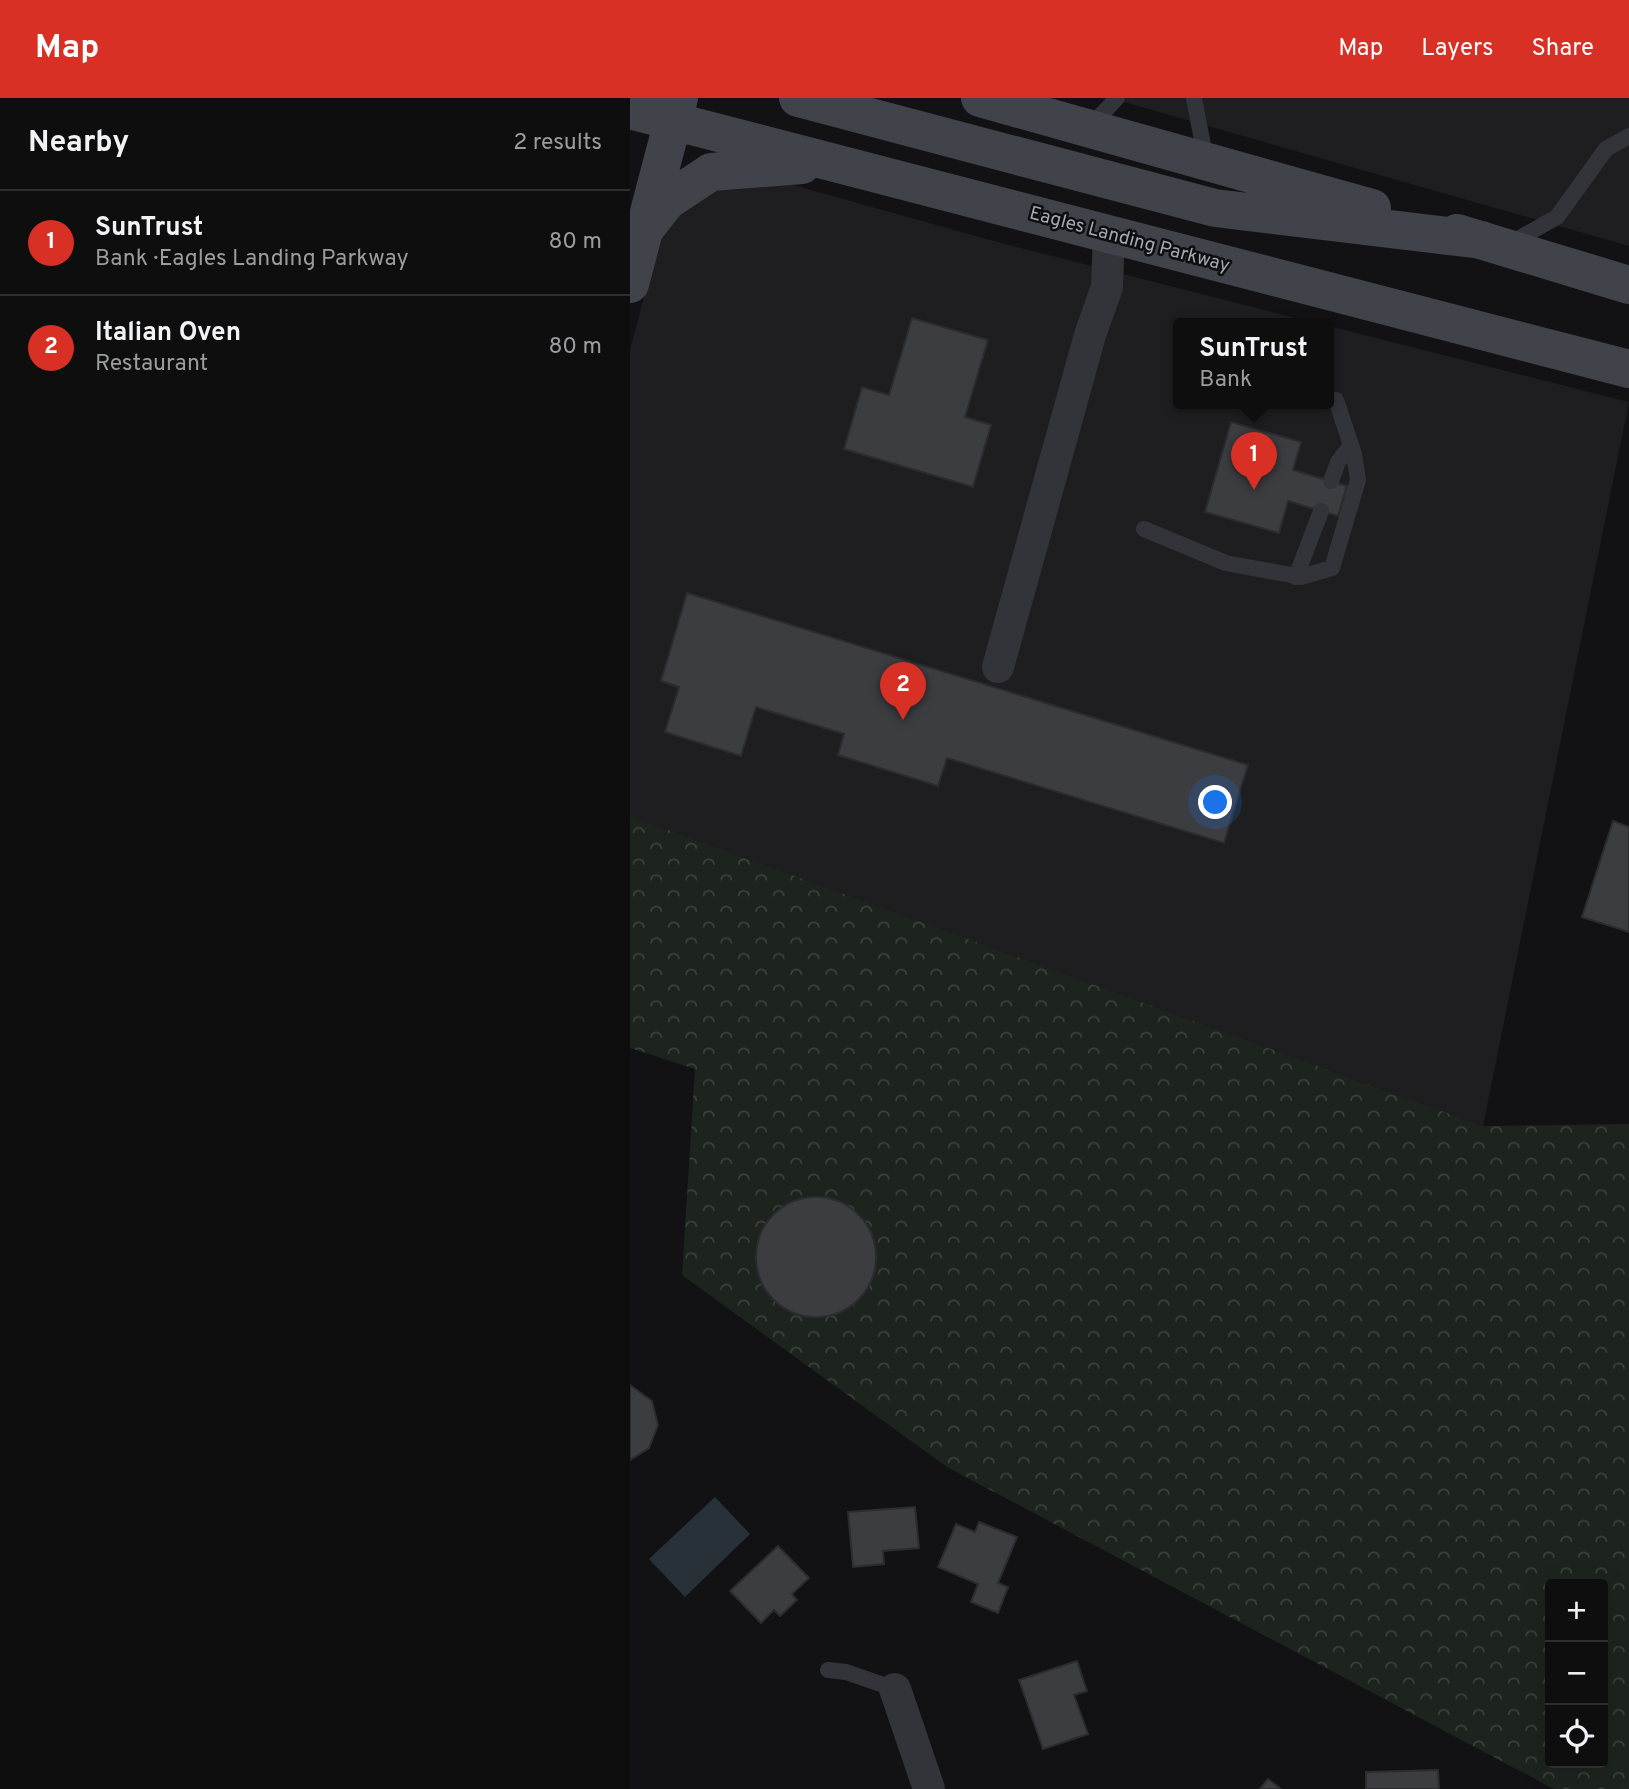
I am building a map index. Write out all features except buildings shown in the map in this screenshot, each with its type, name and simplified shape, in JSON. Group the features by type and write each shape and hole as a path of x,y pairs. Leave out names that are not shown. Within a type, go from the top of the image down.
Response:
{"main road":[{"path":"630,109 632,98"},
{"path":"798,98 1215,208 1493,244"},
{"path":"980,98 1629,285"},
{"path":"630,284 645,229 669,106"},
{"name":"Eagles Landing Parkway","path":"630,109 669,106 837,163 1629,369"},
{"path":"645,229 667,201 711,172 837,163"}],"street":[{"path":"998,667 1090,335 1107,287 1109,232"},
{"path":"895,1689 929,1789"}],"lane":[{"path":"1089,128 1117,98"},
{"path":"1194,98 1206,161"},
{"path":"1493,244 1557,217 1606,149 1629,136"},
{"path":"1144,529 1226,563 1296,576 1332,568 1358,480 1351,445 1336,400"},
{"path":"1331,481 1338,462 1351,445"},
{"path":"1296,576 1321,511"},
{"path":"828,1670 846,1672 895,1689"}],"shaded area":[{"path":"1110,98 1629,98 1629,246"},
{"path":"736,169 990,240 1296,318 1173,318 1173,409 1334,409 1334,327 1629,402 1483,1126 630,816 630,350 665,217"},
{"path":"715,1497 750,1534 685,1597 649,1559"}],"green space":[{"path":"630,816 1483,1126 1629,1124 1629,1789 1554,1789 947,1467 682,1275 695,1069 630,1048"}],"place":[{"name":"SunTrust","path":"1254,490"},
{"name":"Italian Oven","path":"903,720"}]}
